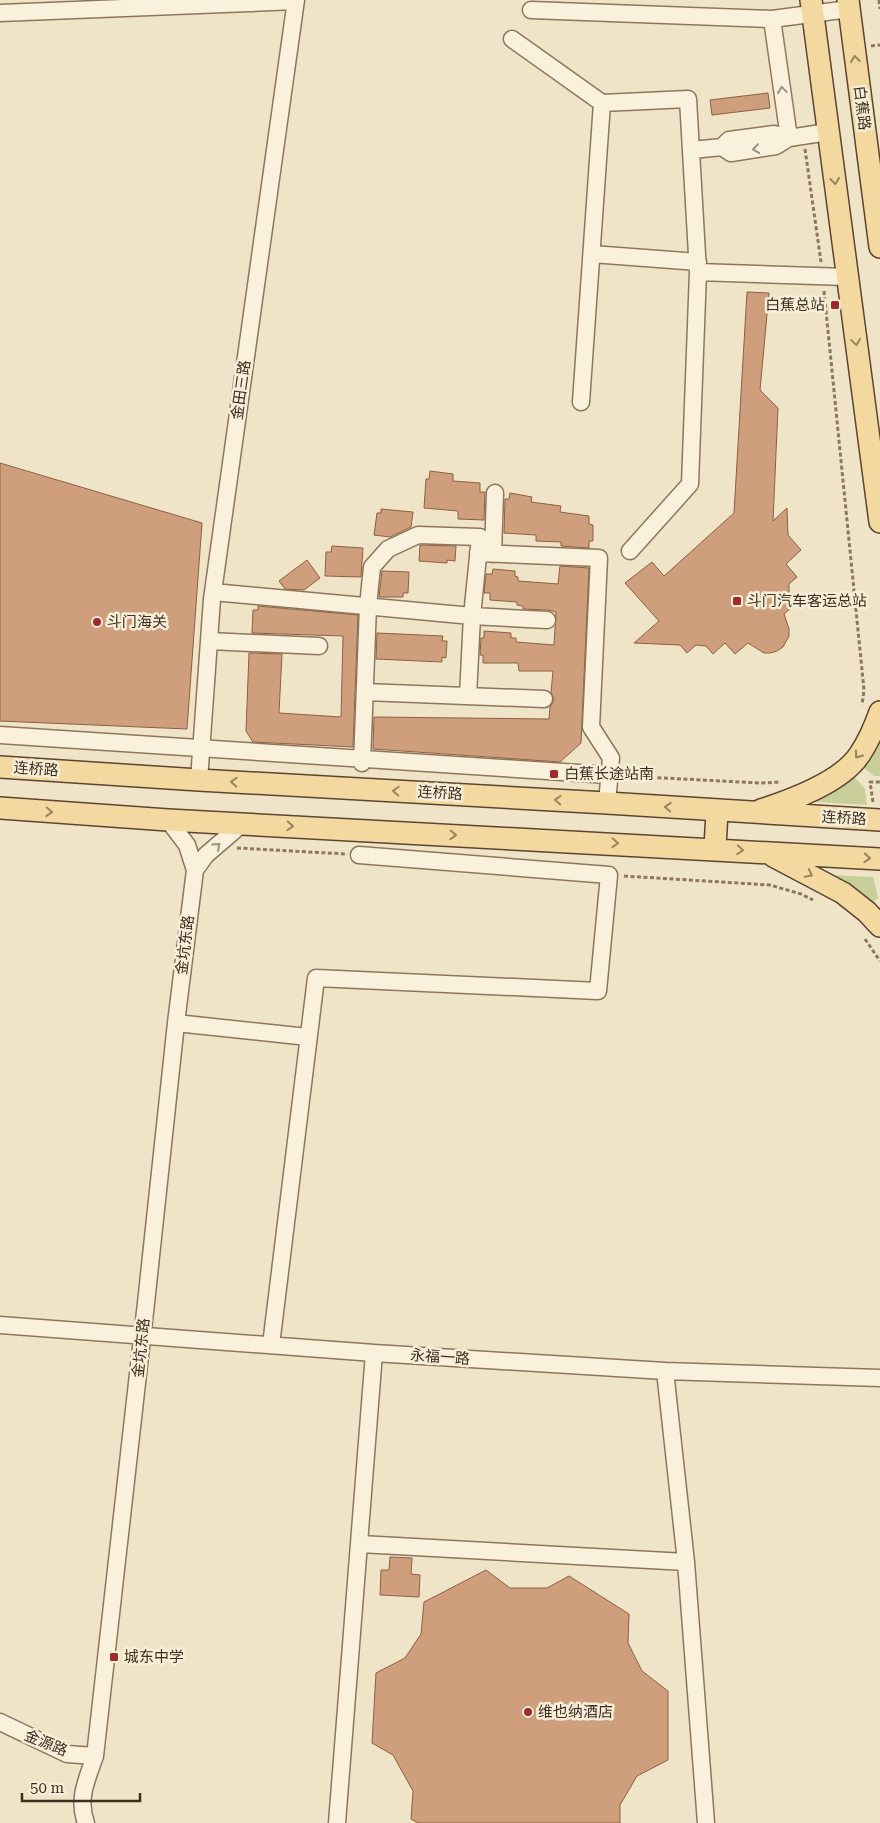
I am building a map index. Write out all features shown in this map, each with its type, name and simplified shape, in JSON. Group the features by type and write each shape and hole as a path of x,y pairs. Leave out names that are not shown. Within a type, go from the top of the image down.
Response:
{"main road":[{"name":"白蕉路","path":"848,4 880,246"},
{"path":"812,7 880,522"},
{"path":"751,813 778,804 840,774 860,755 871,712"},
{"name":"连桥路","path":"0,767 880,820"},
{"path":"0,808 168,820 880,858"},
{"path":"715,848 717,811"},
{"path":"766,852 843,893 880,926"}],"street":[{"path":"0,13 296,1"},
{"name":"金田三路","path":"199,780 213,592 296,1"},
{"path":"531,10 772,18 812,7 848,4"},
{"path":"772,18 796,137"},
{"path":"512,38 602,102 688,99 698,267 690,484 630,551"},
{"path":"581,402 602,102"},
{"path":"692,150 722,147 731,153 776,146 796,137 828,132"},
{"path":"592,254 698,267 822,277 847,277"},
{"path":"468,696 472,616 486,553 494,493"},
{"path":"362,763 368,606 372,567 388,549 418,535 480,536 486,553"},
{"path":"486,553 599,558 591,727 611,758 607,803"},
{"path":"213,592 472,616 547,620"},
{"path":"209,641 319,646"},
{"path":"365,692 544,699"},
{"path":"0,735 609,775"},
{"name":"金坑东路","path":"86,1823 82,1805 83,1789 95,1756 176,1023 195,870 187,845 168,820"},
{"path":"195,870 206,855 242,824"},
{"path":"270,1345 316,978 598,991 609,875 359,855"},
{"path":"176,1023 308,1037"},
{"name":"永福一路","path":"0,1325 374,1353 665,1371 880,1378"},
{"path":"337,1823 374,1353"},
{"path":"665,1371 686,1562 706,1823"},
{"path":"360,1544 686,1562"},
{"name":"金源路","path":"0,1722 67,1754 95,1756"}],"path":[{"path":"879,0 880,8"},
{"path":"796,137 822,277 864,690 871,712"},
{"path":"609,775 760,783 780,783 788,780"},
{"path":"216,847 359,855"},
{"path":"609,875 770,885 801,894 818,902"},
{"path":"860,932 871,945 880,961"}],"green space":[{"path":"880,727 880,776 874,776 860,765"},
{"path":"852,774 865,789 867,805 817,802 817,797"},
{"path":"832,875 873,877 878,898 871,905"}],"building":[{"path":"768,93 770,108 712,115 710,100"},
{"path":"747,292 769,293 760,390 778,408 773,521 787,508 788,535 801,550 786,564 797,577 789,584 789,596 796,604 784,614 789,629 789,636 783,647 770,653 764,653 748,643 735,654 725,643 713,654 706,646 696,645 687,653 680,645 634,643 659,621 625,583 652,562 664,576 734,513"},
{"name":"斗门海关","path":"0,463 202,523 187,729 0,721"},
{"path":"430,471 453,474 453,481 480,483 480,492 485,492 484,520 458,519 458,511 424,508 426,479 429,479"},
{"path":"510,493 532,497 531,502 561,506 560,512 589,516 589,524 593,525 593,541 589,541 589,548 561,546 561,542 536,541 536,535 504,533 505,499 509,499"},
{"path":"381,509 413,512 411,527 390,537 374,535 377,513 381,513"},
{"path":"420,545 456,546 455,561 447,560 447,563 419,561"},
{"path":"332,546 363,548 361,577 325,576 326,552 331,552"},
{"path":"307,560 320,578 304,590 285,589 279,581"},
{"path":"560,566 589,568 581,743 560,762 373,749 374,717 549,719 550,707 554,700 551,692 553,671 519,671 518,663 483,663 483,655 480,655 481,638 484,638 484,631 511,633 511,638 516,638 516,642 554,645 556,612 523,609 523,606 517,605 517,602 490,600 490,593 484,593 486,574 492,574 493,569 515,571 518,581 558,584"},
{"path":"382,571 409,572 408,593 403,593 403,597 379,597"},
{"path":"258,606 358,615 353,747 253,742 246,731 249,653 282,654 279,713 341,717 343,636 252,633 253,610 258,610"},
{"path":"377,633 443,636 442,641 447,641 446,658 442,657 442,662 376,659"},
{"path":"390,1557 412,1558 411,1574 420,1575 419,1597 380,1595 381,1570 389,1570"},
{"path":"486,1570 510,1588 547,1588 569,1576 629,1614 628,1643 642,1671 668,1691 668,1760 637,1776 620,1805 620,1823 418,1823 411,1819 413,1791 393,1755 372,1743 376,1673 405,1658 421,1634 424,1602"}],"place":[{"name":"白蕉总站","path":"835,305"},
{"name":"斗门汽车客运总站","path":"737,601"},
{"name":"斗门海关","path":"97,622"},
{"name":"白蕉长途站南","path":"554,774"},
{"name":"城东中学","path":"114,1657"},
{"name":"维也纳酒店","path":"528,1712"}]}
